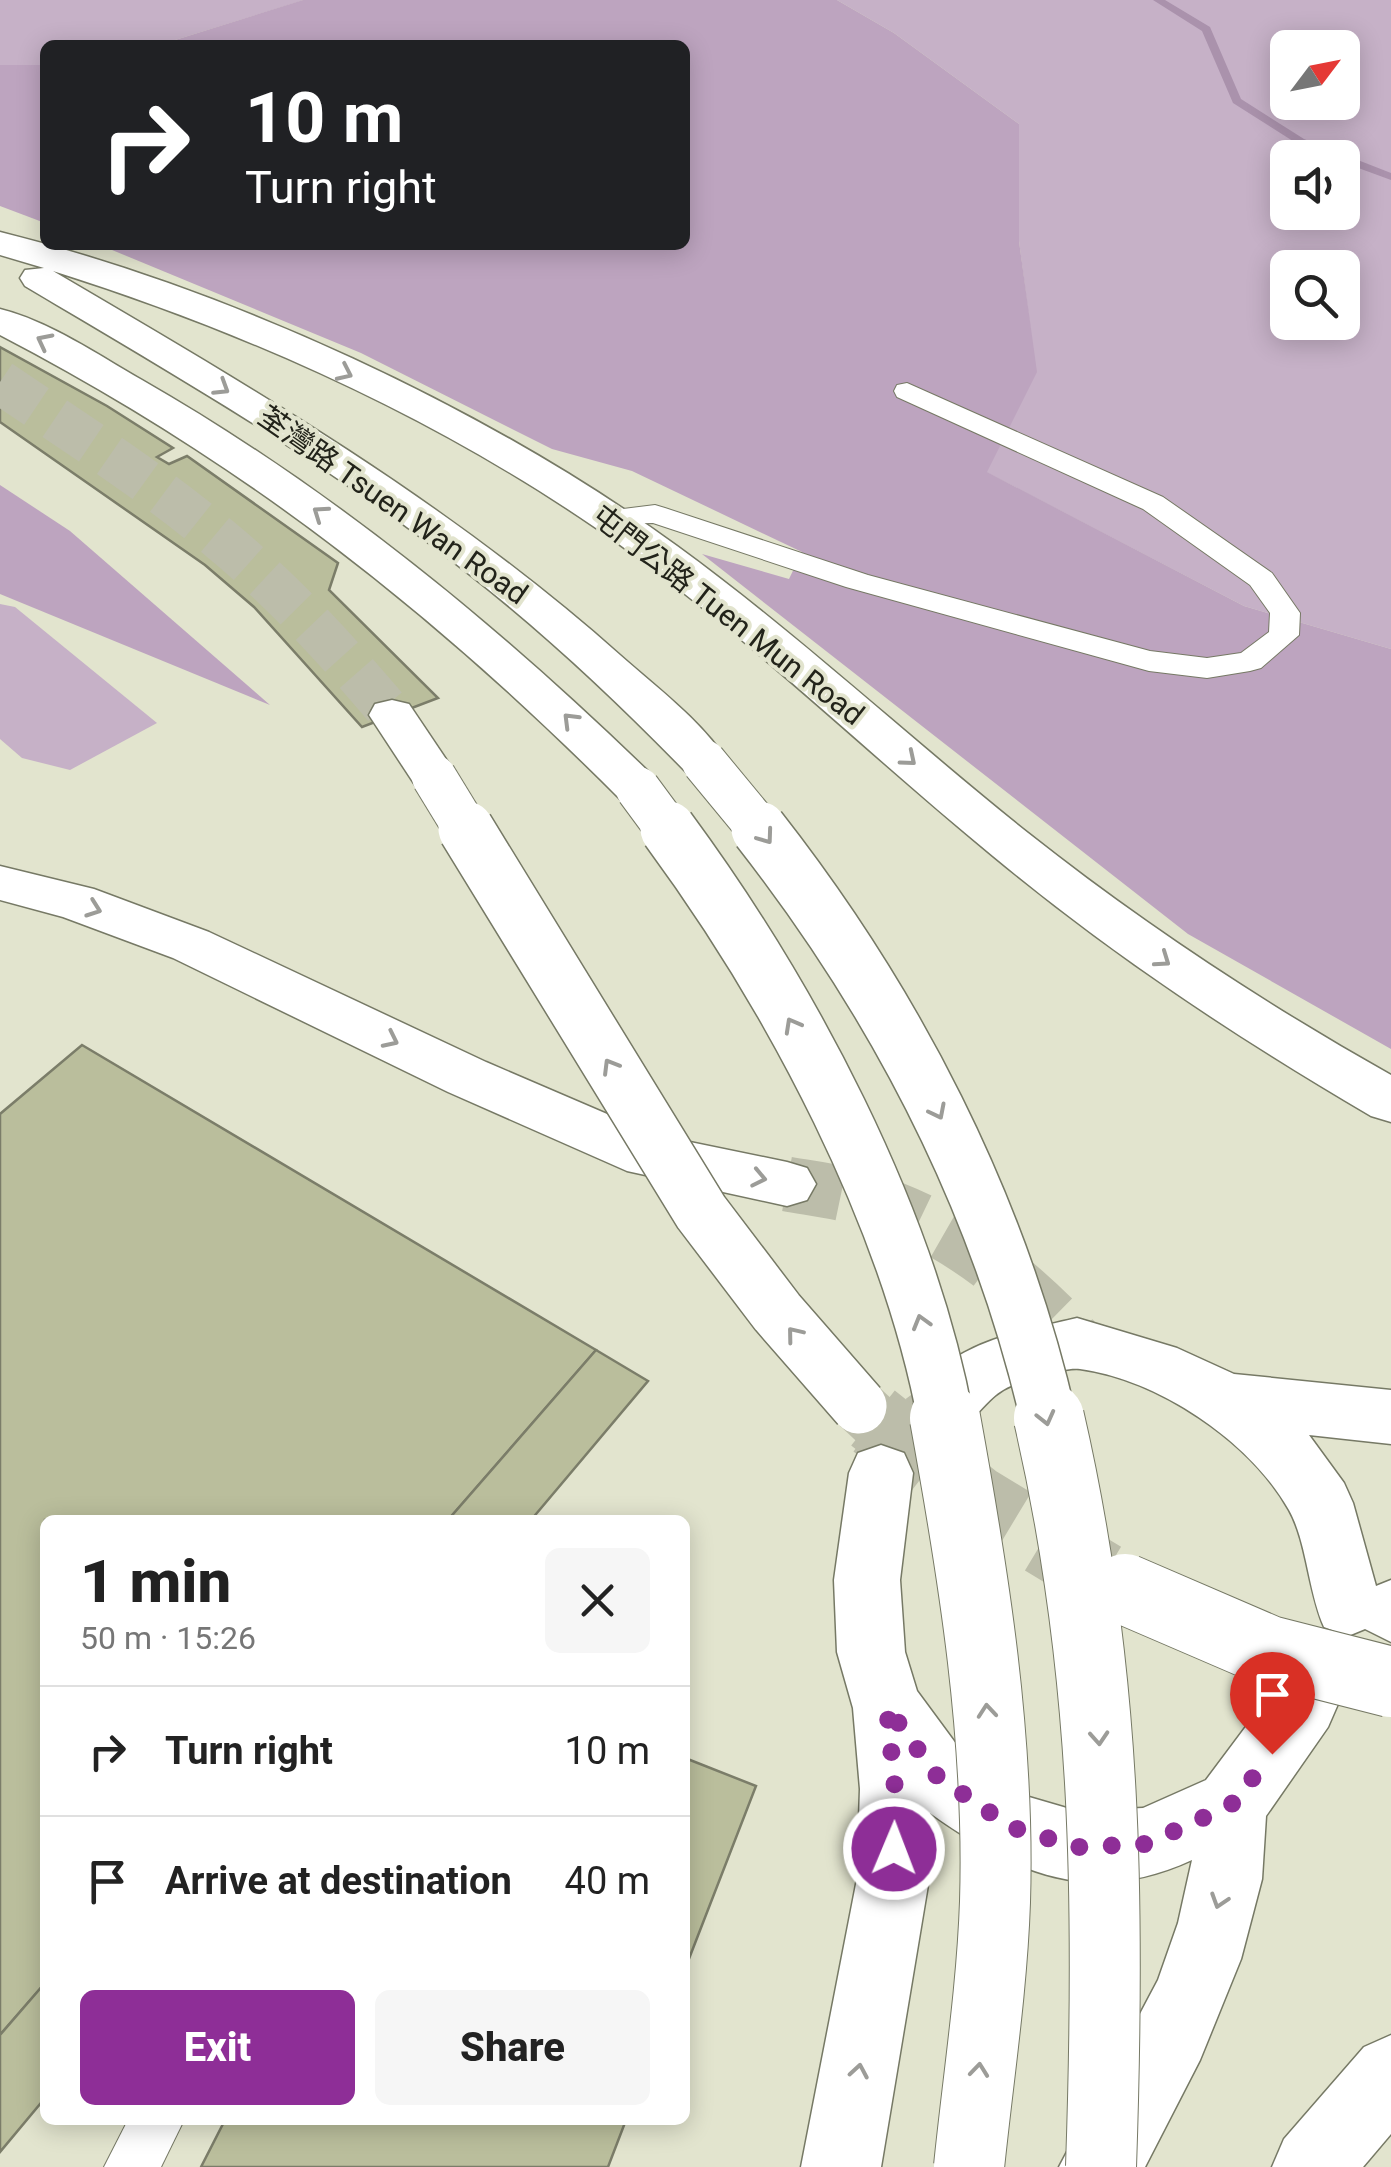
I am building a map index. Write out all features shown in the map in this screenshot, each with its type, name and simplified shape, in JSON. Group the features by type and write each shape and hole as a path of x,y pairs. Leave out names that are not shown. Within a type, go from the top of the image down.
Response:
{"main road":[{"name":"屯門公路 Tuen Mun Road","path":"0,244 195,309 339,370 486,444 610,518 744,620 1006,841 1110,923 1246,1017 1391,1101"},
{"name":"荃灣路 Tsuen Wan Road","path":"0,257 202,374 446,534 590,651 704,762 791,872 915,1068 970,1181 1023,1330 1066,1508 1094,1680 1107,1928 1100,2167"},
{"name":"荃灣路 Tsuen Wan Road","path":"0,320 75,357 270,478 392,565 526,677 638,789 714,892 819,1073 869,1177 900,1255 940,1390 974,1577 993,1784 995,1904 970,2167"},
{"path":"392,715 702,1212 757,1289 859,1406"},
{"path":"0,883 76,902 191,945 467,1077 647,1155 787,1184"},
{"path":"946,1404 991,1365 1077,1343 1156,1366 1227,1400 1285,1452 1321,1503 1376,1609"},
{"path":"1227,1400 1391,1417"},
{"path":"842,2167 893,1879 895,1789 887,1707 871,1652 867,1580 880,1473"},
{"path":"1125,1589 1269,1651 1391,1682"},
{"path":"887,1707 937,1776 1011,1827 1077,1847 1146,1844 1231,1805 1304,1704"},
{"path":"1100,2167 1130,2122 1185,2002 1224,1888 1231,1805"},
{"path":"1312,2167 1391,2074"}],"lane":[{"path":"610,518 655,514 856,581 1149,661 1207,668 1250,661 1284,635 1284,612 1261,579 1153,503 907,392"},
{"path":"131,2167 154,2125"}],"shaded area":[{"path":"0,0 304,0 175,40 40,40 40,65 0,65"},
{"path":"303,0 837,0 894,33 1019,124 1019,241 1037,372 987,472 1244,606 1391,649 1391,1049 1188,934 702,554 789,579 802,552 632,471 552,449 361,353 112,250 690,250 690,40 175,40"},
{"path":"837,0 1391,0 1391,649 1244,606 986,472 1036,372 1019,241 1019,124 894,33"},
{"path":"0,65 40,65 40,221 0,206"},
{"path":"0,485 70,531 270,705 0,594"},
{"path":"0,604 15,607 157,723 70,770 22,758 0,739"}],"building":[{"path":"0,347 173,448 157,457 169,464 187,456 338,563 329,590 438,698 362,727 254,607 205,565 0,422"},
{"path":"82,1045 596,1350 452,1515 40,1515 40,1989 0,2035 0,1114"},
{"path":"596,1350 648,1381 535,1515 452,1515"},
{"path":"690,1760 756,1786 690,1956"},
{"path":"40,1989 40,2104 0,2152 0,2035"},
{"path":"222,2125 624,2125 608,2167 201,2167"}],"waterway":[{"path":"1158,0 1206,29 1237,101 1300,141 1391,177"}],"tunnel":[{"path":"0,382 140,477 220,539 310,623 392,715"},
{"path":"787,1184 860,1198 929,1225 1008,1277 1077,1343"},
{"path":"922,1421 945,1404"},
{"path":"859,1406 875,1421"},
{"path":"873,1418 976,1500 1105,1578"},
{"path":"881,1473 924,1418"}],"route":[{"path":"894,1849 895,1789 887,1707 937,1776 1011,1827 1077,1847 1146,1844 1231,1805 1272,1754"}]}
